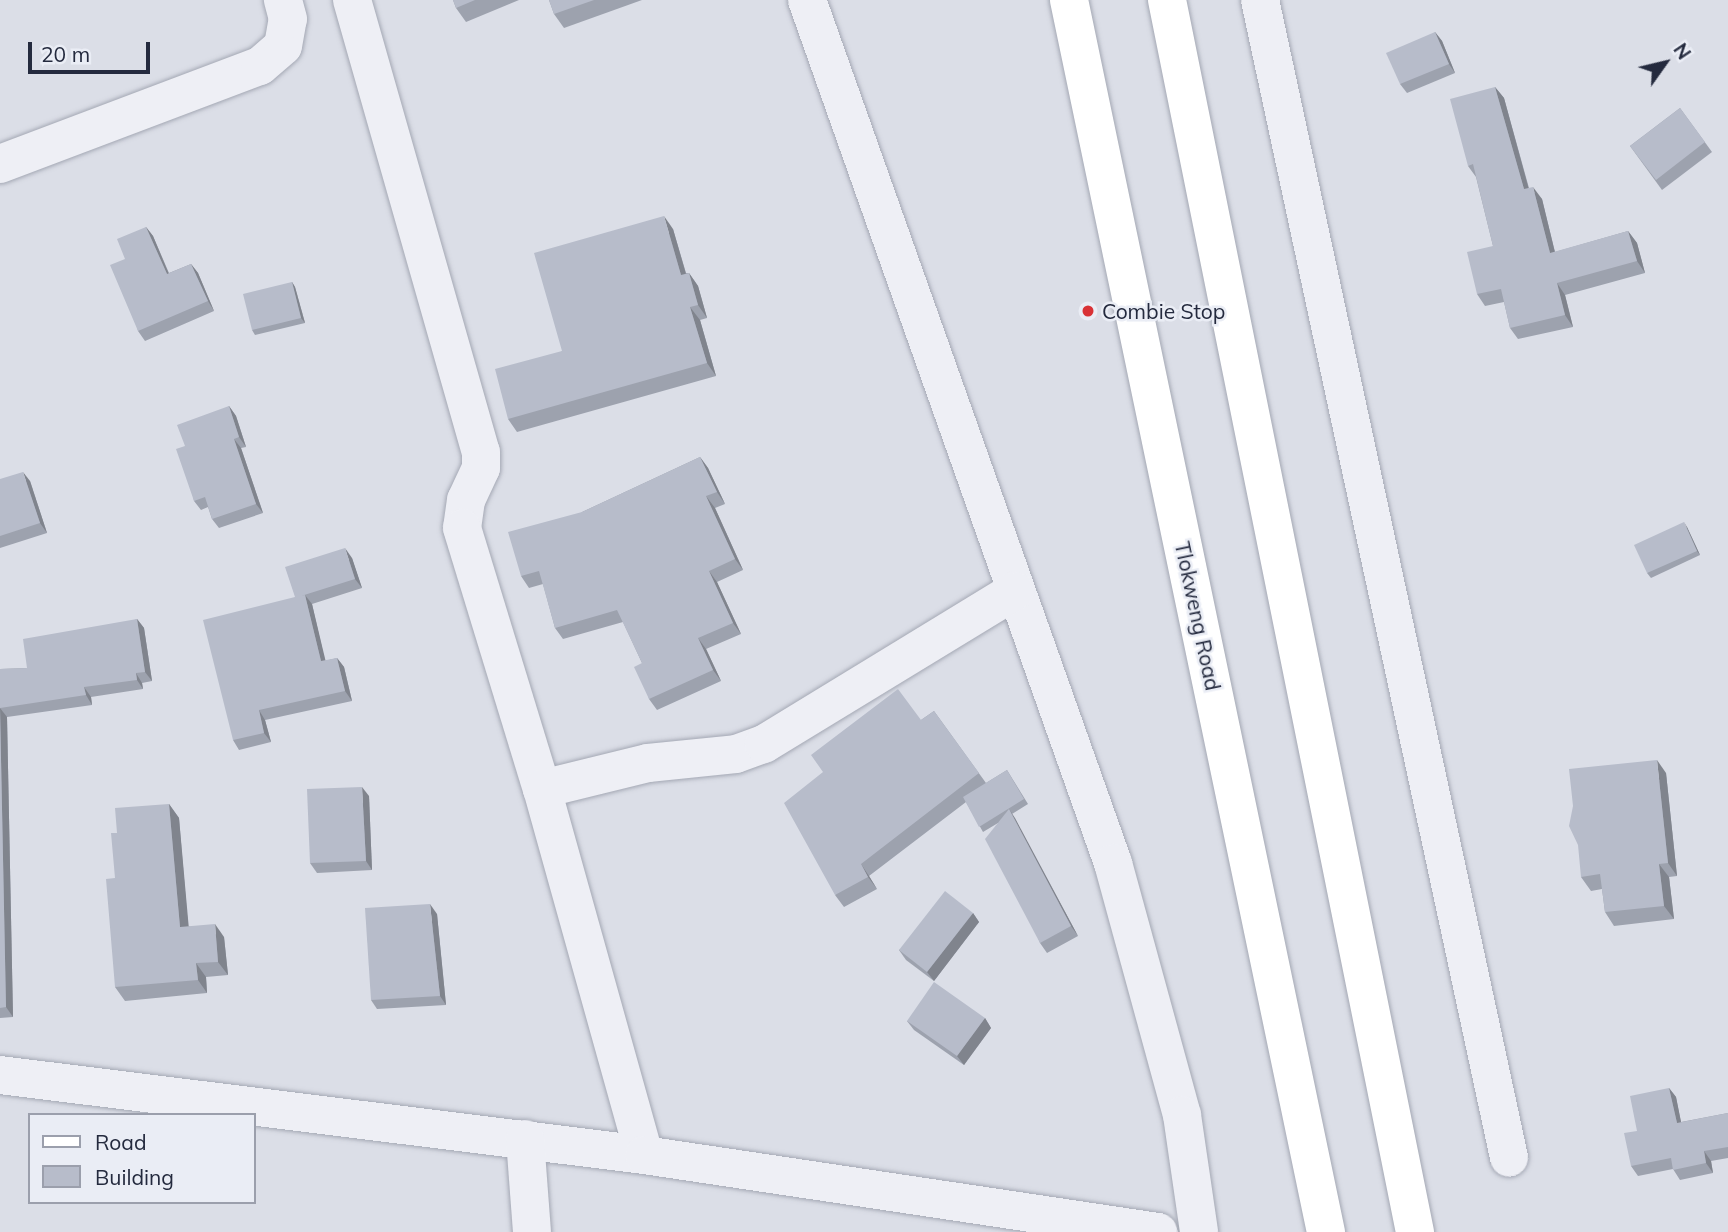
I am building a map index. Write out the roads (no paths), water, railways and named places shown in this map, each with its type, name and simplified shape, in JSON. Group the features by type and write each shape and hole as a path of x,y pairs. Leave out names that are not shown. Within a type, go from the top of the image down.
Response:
{"main road":[{"name":"Tlokweng Road","path":"1069,0 1326,1232"},
{"path":"1167,0 1415,1232"}],"street":[{"path":"0,164 260,66 283,46 288,19 283,0"},
{"path":"352,0 481,452 481,468 466,500 462,528 542,789 644,1155"},
{"path":"807,0 1113,863 1182,1115 1199,1232"},
{"path":"1260,0 1508,1158"},
{"path":"542,789 648,763 736,754 764,744 1016,591"},
{"path":"0,1075 644,1155 1158,1232"},
{"path":"525,1139 532,1232"}],"place":[{"name":"Combie Stop","path":"1088,311"}]}
